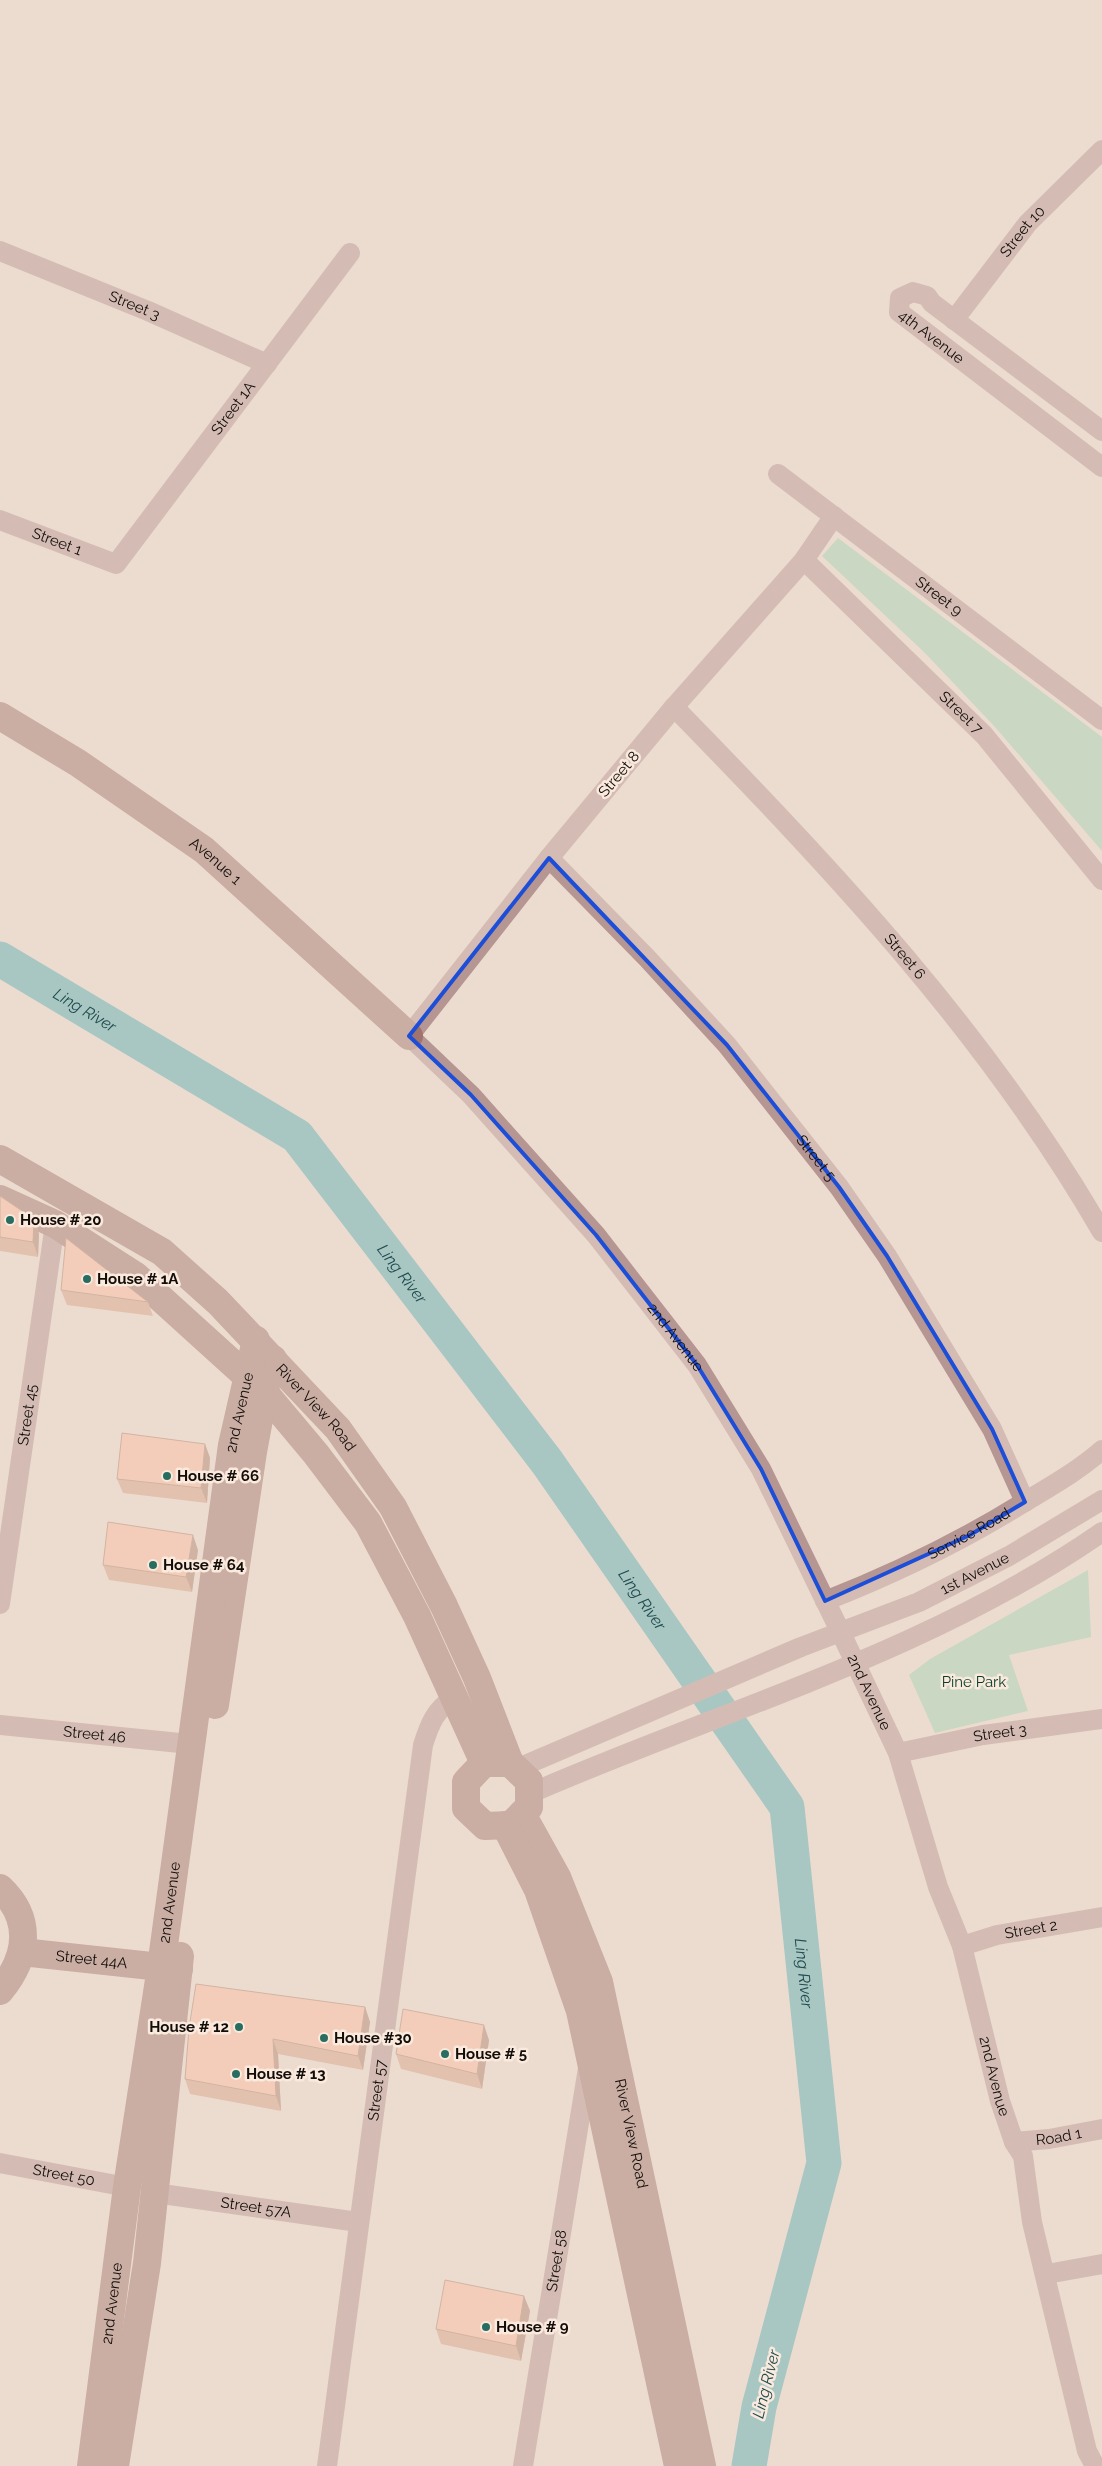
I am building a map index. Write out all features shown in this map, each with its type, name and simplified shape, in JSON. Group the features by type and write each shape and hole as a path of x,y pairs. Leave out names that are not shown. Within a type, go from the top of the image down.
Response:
{"street":[{"name":"Street 10","path":"954,320 1028,223 1102,150"},
{"name":"Street 3","path":"0,251 148,311 267,364"},
{"name":"Street 1A","path":"116,564 350,253"},
{"name":"4th Avenue","path":"1102,431 954,320 932,303 927,296 913,292 900,298 899,312 1102,467"},
{"name":"Street 9","path":"778,474 1102,720"},
{"name":"Street 8","path":"409,1036 549,858 674,706 804,560 834,516"},
{"name":"Street 1","path":"0,520 116,564"},
{"name":"Street 7","path":"804,560 984,735 1102,880"},
{"name":"Street 6","path":"674,706 765,800 875,919 944,1001 1008,1088 1102,1232"},
{"name":"Avenue 1","path":"0,716 78,763 204,850 409,1036"},
{"name":"Street 5","path":"549,858 647,958 727,1045 839,1187 887,1256 992,1429 1025,1502"},
{"name":"2nd Avenue","path":"409,1036 471,1095 596,1235 697,1365 761,1470 856,1664 898,1752 938,1887 962,1946 1000,2101 1014,2142 1023,2156 1032,2222 1087,2451 1095,2466"},
{"name":"River View Road","path":"0,1159 162,1252 218,1302 338,1430 393,1507 444,1606 477,1678 511,1763"},
{"name":"River View Road","path":"0,1199 55,1224 136,1276 255,1384 316,1454 368,1523 417,1616 455,1697 511,1763"},
{"name":"Street 45","path":"0,1604 55,1224"},
{"name":"2nd Avenue","path":"115,2466 147,2263 155,2193 170,1968 190,1744 232,1445 255,1384 265,1350"},
{"name":"2nd Avenue","path":"91,2466 128,2187 191,1857 255,1384"},
{"name":"Service Road","path":"825,1601 872,1583 970,1535 1080,1468 1102,1450"},
{"name":"1st Avenue","path":"511,1763 919,1602 1009,1556 1102,1500"},
{"name":"1st Avenue","path":"526,1805 780,1692 856,1664 1024,1581 1102,1532"},
{"name":"Street 57","path":"327,2466 358,2222 406,1890 423,1745 430,1724 441,1706 455,1697"},
{"name":"Street 3","path":"898,1752 983,1735 1102,1719"},
{"name":"Street 46","path":"0,1725 190,1744"},
{"path":"511,1763 529,1781 526,1805 485,1826 466,1808 466,1782 511,1763"},
{"name":"River View Road","path":"526,1805 538,1890 580,2011 678,2466"},
{"name":"River View Road","path":"526,1805 599,1982 702,2466"},
{"path":"0,1888 16,1907 22,1929 22,1952 14,1974 0,1991"},
{"name":"Street 2","path":"962,1946 997,1935 1102,1918"},
{"name":"Street 44A","path":"22,1952 170,1968"},
{"name":"Street 58","path":"522,2466 590,2056"},
{"name":"Road 1","path":"1014,2142 1049,2139 1102,2128"},
{"name":"Street 50","path":"0,2163 128,2187"},
{"path":"128,2187 155,2193"},
{"name":"Street 57A","path":"155,2193 358,2222"},
{"path":"1046,2274 1102,2264"}],"highlighted area":[{"path":"549,858 727,1045 839,1187 887,1256 992,1429 1025,1502 970,1535 825,1601 761,1469 697,1365 596,1235 471,1095 409,1036"}],"green space":[{"path":"838,538 1102,737 1102,851 995,727 925,653 822,556"},
{"name":"Pine Park","path":"1088,1570 1091,1637 1009,1655 1028,1711 935,1733 909,1675 930,1659"}],"building":[{"path":"0,1196 34,1219 33,1242 0,1237"},
{"path":"66,1238 148,1302 61,1290"},
{"name":"House # 66","path":"122,1433 205,1444 201,1488 117,1479"},
{"name":"House # 64","path":"108,1522 193,1535 186,1577 103,1565"},
{"path":"196,1984 365,2007 358,2056 273,2039 276,2096 185,2079 189,2028"},
{"name":"House # 5","path":"403,2009 484,2025 477,2074 396,2054"},
{"name":"House # 9","path":"445,2280 524,2296 516,2346 436,2329"}],"waterway":[{"name":"Ling River","path":"0,959 297,1136 547,1462 787,1807 824,2163 759,2407 749,2466"}],"place":[{"name":"House # 20","path":"10,1220"},
{"name":"House # 1A","path":"87,1279"},
{"name":"House # 66","path":"167,1476"},
{"name":"House # 64","path":"153,1565"},
{"name":"House # 12","path":"239,2027"},
{"name":"House #30","path":"324,2038"},
{"name":"House # 5","path":"445,2054"},
{"name":"House # 13","path":"236,2074"},
{"name":"House # 9","path":"486,2327"}]}
